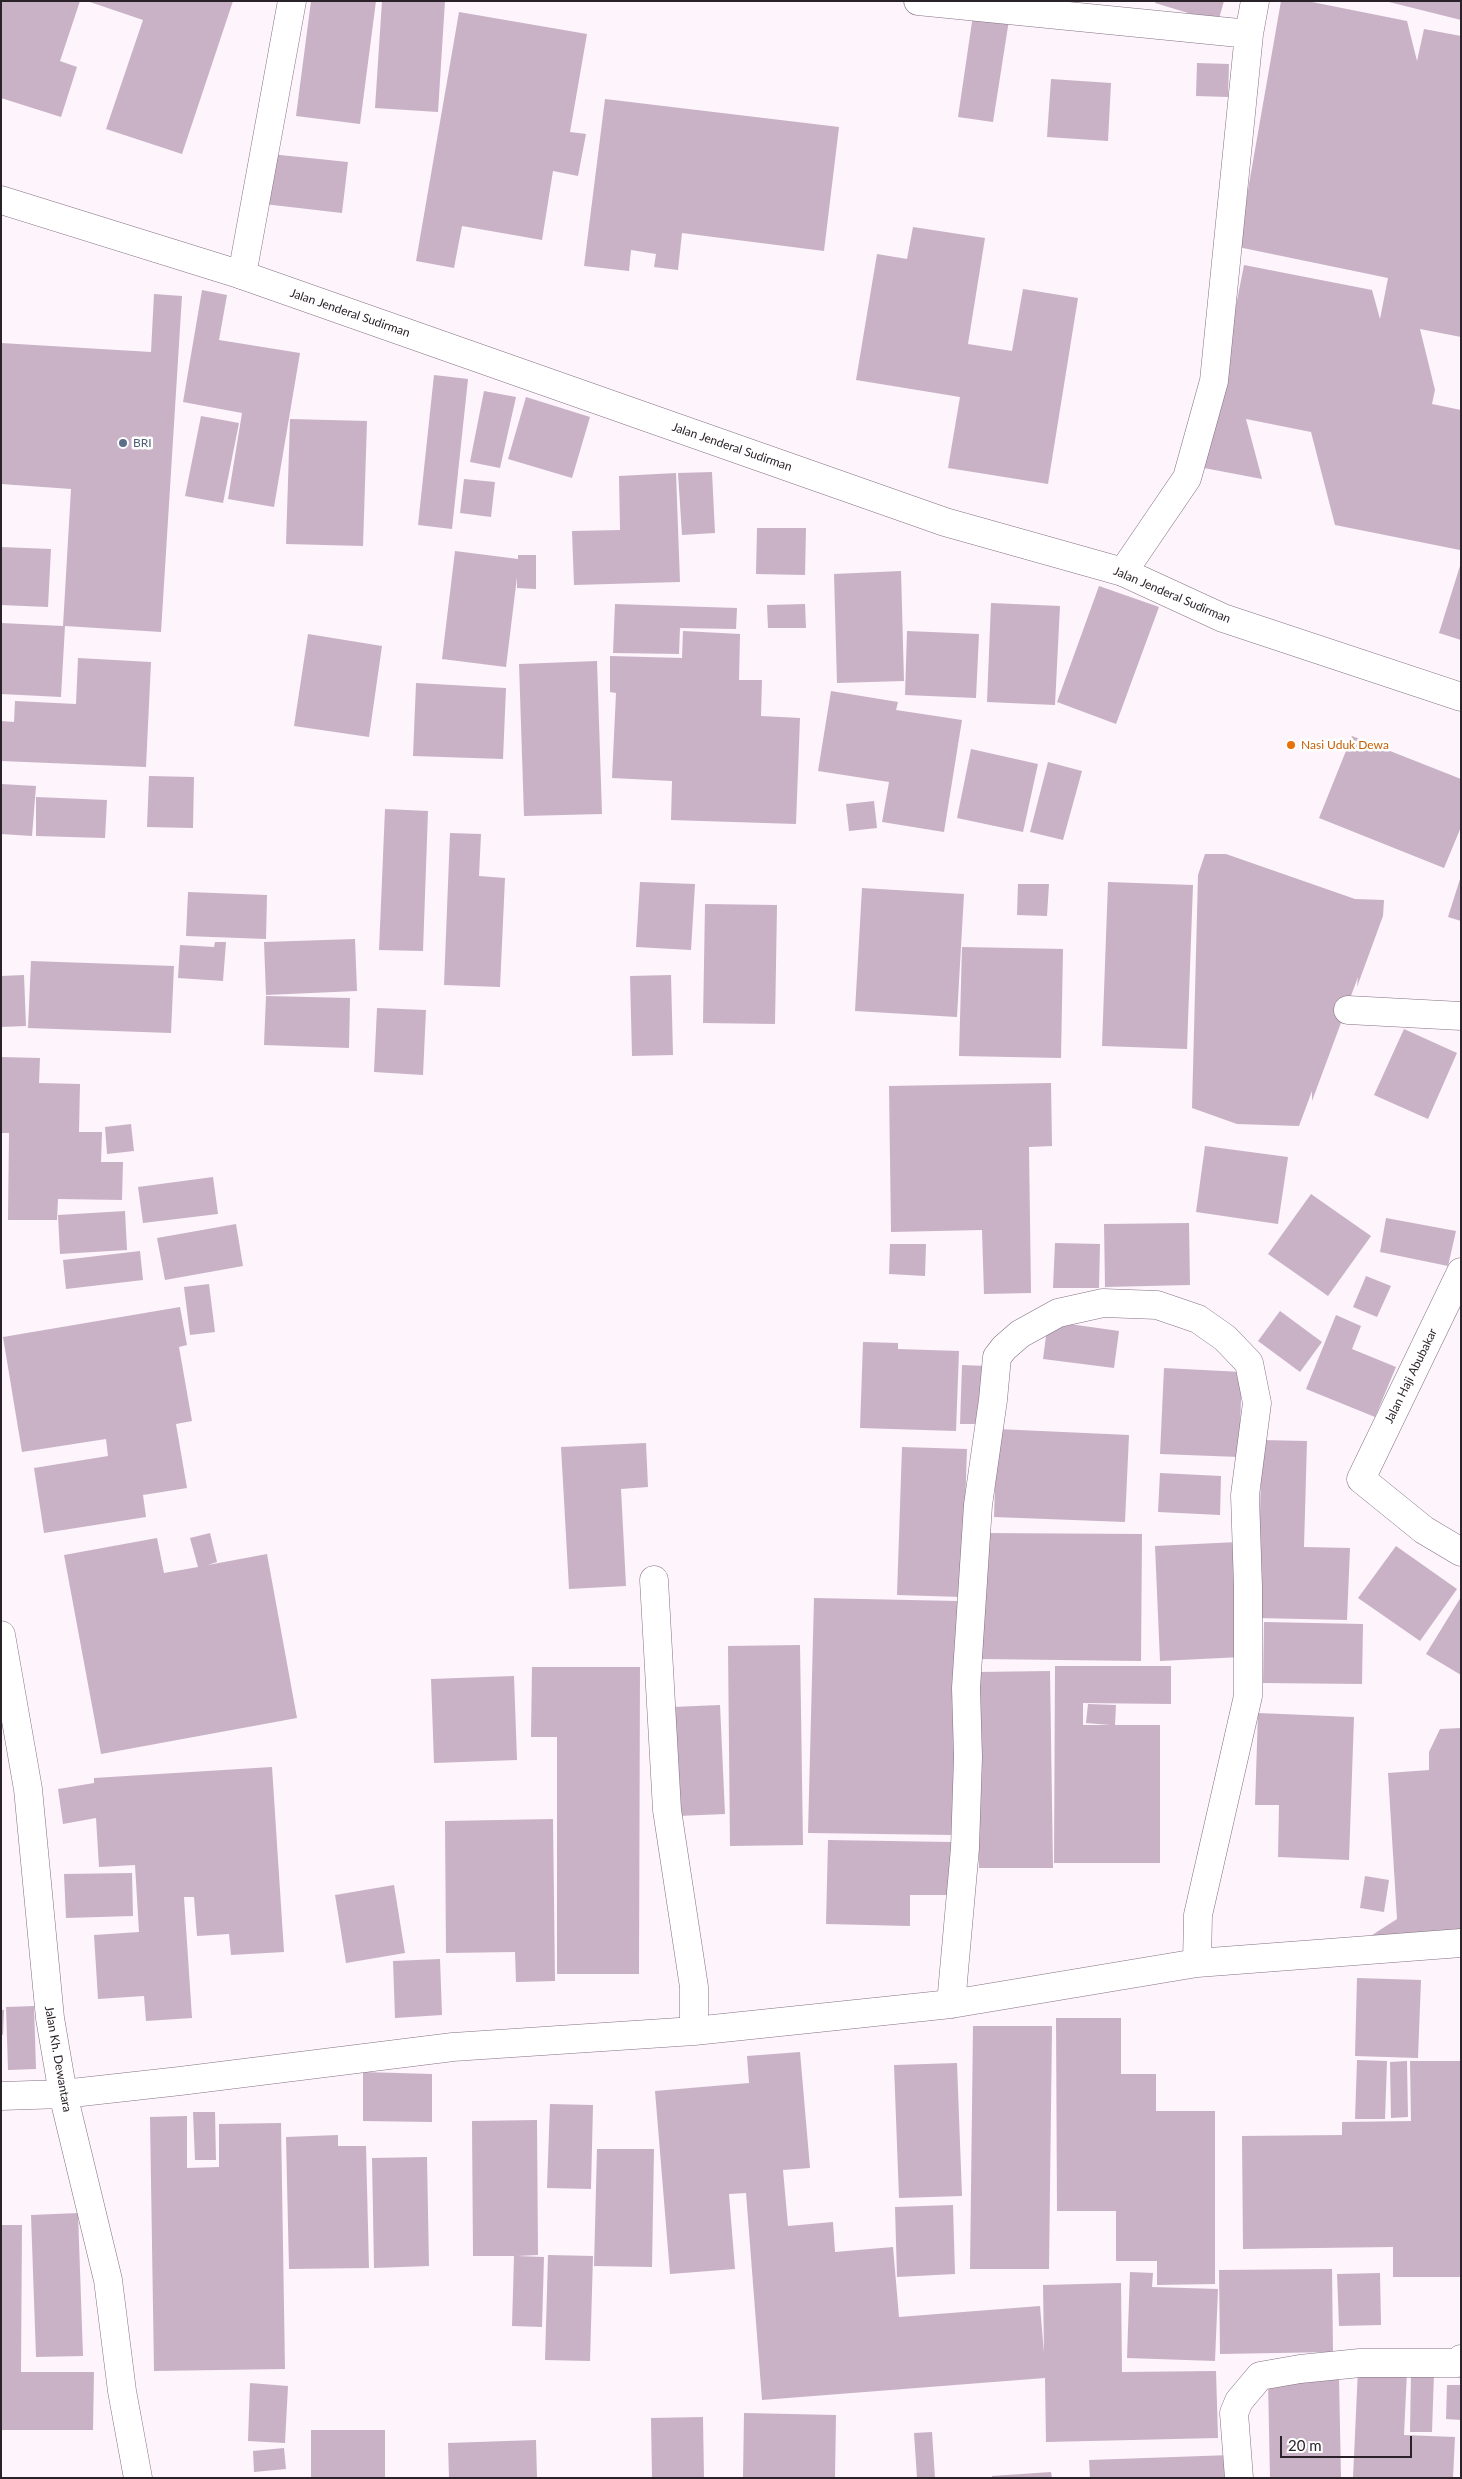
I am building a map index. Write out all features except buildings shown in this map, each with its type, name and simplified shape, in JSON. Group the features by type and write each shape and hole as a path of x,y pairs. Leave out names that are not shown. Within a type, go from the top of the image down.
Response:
{"main road":[{"path":"242,275 292,1"},
{"path":"918,1 1249,34"},
{"path":"1123,572 1188,478 1214,381 1249,34 1255,1"},
{"name":"Jalan Jenderal Sudirman","path":"1,200 242,275 945,522 1123,572 1223,618 1461,697"},
{"path":"1348,1010 1461,1016"},
{"name":"Jalan Haji Abubakar","path":"1461,1272 1361,1479 1424,1530 1461,1552"},
{"path":"951,2004 965,1848 968,1757 966,1688 978,1505 992,1409 997,1357 1020,1334 1058,1313 1103,1303 1157,1305 1198,1319 1225,1338 1249,1363 1257,1403 1245,1495 1248,1587 1248,1696 1198,1915 1197,1964"},
{"path":"654,1580 667,1810 694,1987 694,2031"},
{"name":"Jalan Kh. Dewantara","path":"1,1636 28,1789 50,2018 63,2094 108,2280 122,2391 138,2478"},
{"path":"1,2096 63,2094 453,2047 694,2031 951,2004 1197,1964 1461,1942"},
{"path":"1239,2478 1234,2413 1239,2401 1260,2376 1300,2369 1360,2363 1456,2363 1461,2359"}],"place":[{"name":"BRI","path":"123,443"},
{"name":"Nasi Uduk Dewa","path":"1291,745"}]}
